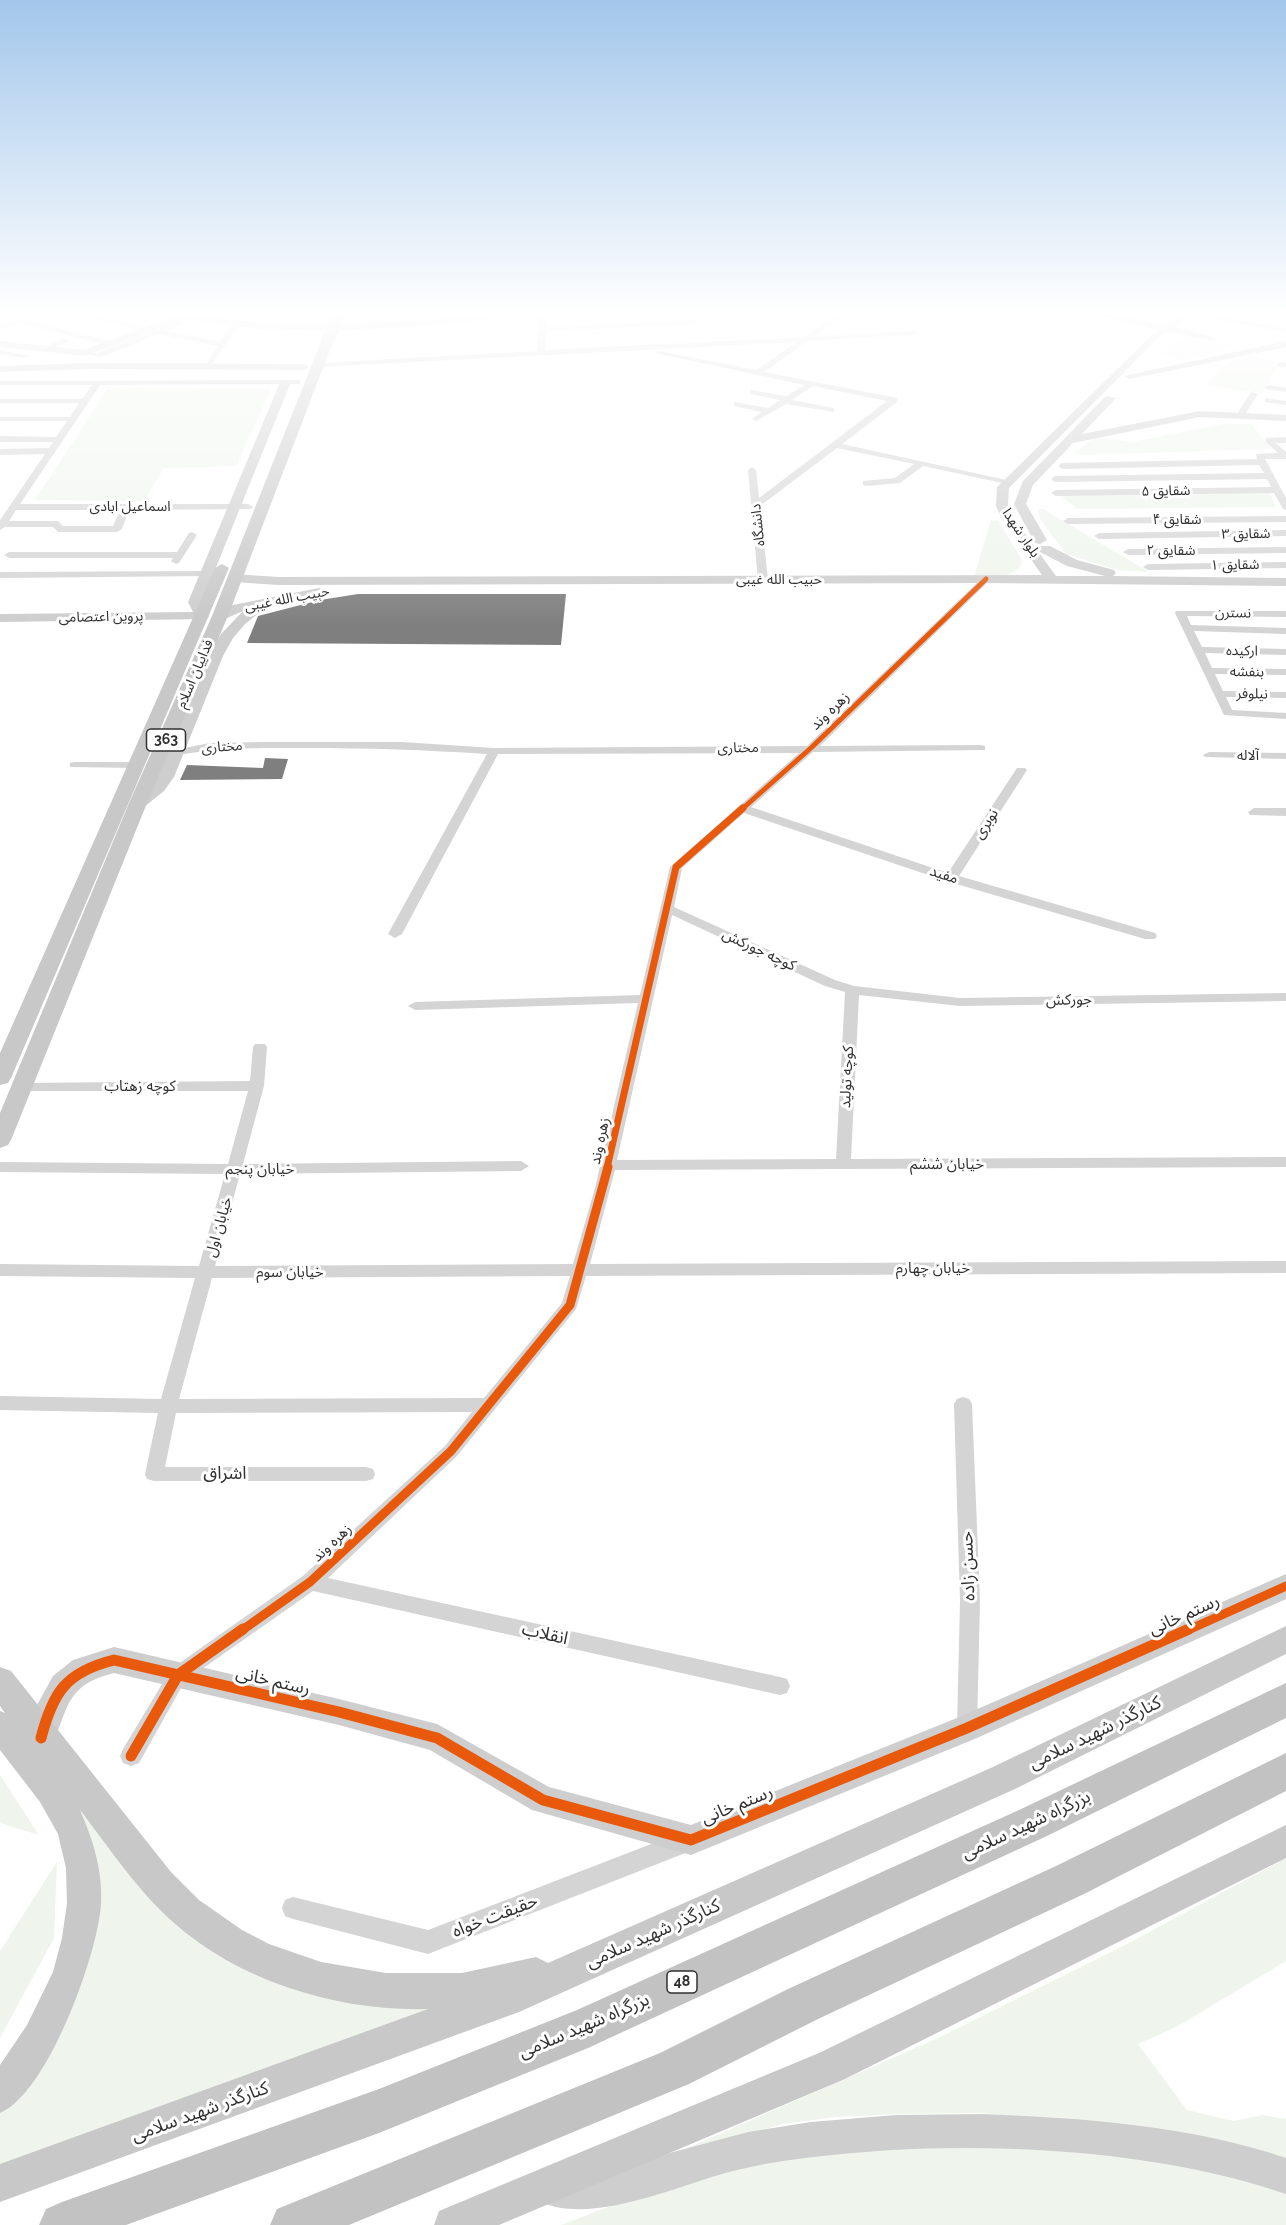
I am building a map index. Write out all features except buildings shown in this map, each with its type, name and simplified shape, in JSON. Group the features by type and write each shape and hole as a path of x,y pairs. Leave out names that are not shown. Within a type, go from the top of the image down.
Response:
{"highway":[{"name":"بزرگراه شهید سلامی","path":"62,2225 379,2111 588,2026 1033,1823 1286,1700"},
{"path":"293,2225 674,2069 803,2004 1070,1880 1286,1771"}],"main road":[{"name":"فداییان اسلام","path":"0,1140 138,802 211,593 248,507 279,418"},
{"name":"فداییان اسلام","path":"0,1078 205,611 234,578 292,418"},
{"name":"کنارگذر شهید سلامی","path":"0,2183 506,1999 1004,1778 1286,1639"},
{"path":"0,1681 41,1738 174,1901 202,1924 233,1944 280,1966 364,1988 411,1992 453,1991 488,1986 584,1964"},
{"path":"0,1725 62,1810 74,1832 84,1877 82,1924 62,1990 44,2030 0,2095"},
{"path":"453,2225 832,2067 1286,1841"}],"street":[{"path":"205,611 206,574 233,507 274,418"},
{"path":"756,505 871,418"},
{"name":"بلوار شهدا","path":"1058,578 1007,517 1001,496 1007,481 1072,418"},
{"name":"بلوار شهدا","path":"1058,578 1020,504 1028,484 1092,418"},
{"path":"1053,437 1069,440 1181,418"},
{"path":"8,419 73,419"},
{"path":"1,526 73,419"},
{"path":"1085,426 1099,434"},
{"path":"51,451 0,451 4,439 26,442 59,440"},
{"path":"1285,456 1269,440 1286,440"},
{"path":"836,445 1007,481"},
{"path":"1062,466 1261,459 1285,456"},
{"path":"1261,459 1286,507"},
{"path":"866,483 897,481 921,463"},
{"name":"دانشگاه","path":"752,470 763,580"},
{"path":"1055,479 1269,476"},
{"name":"شقایق ۵","path":"1056,493 1277,490"},
{"name":"اسماعیل ابادی","path":"14,507 248,507"},
{"path":"1,526 58,524 58,530 117,529 126,507"},
{"name":"شقایق ۴","path":"1068,521 1286,519"},
{"name":"شقایق ۳","path":"1099,536 1286,533"},
{"path":"169,574 192,535"},
{"path":"1008,577 1026,570 1030,565 1030,546"},
{"path":"1045,549 1089,568 1133,576"},
{"name":"شقایق ۲","path":"1128,552 1286,550"},
{"path":"9,555 180,555"},
{"name":"شقایق ۱","path":"1148,567 1286,565"},
{"path":"0,575 206,574"},
{"name":"حبیب الله غیبی","path":"986,579 1008,577 1211,579 1286,574"},
{"name":"حبیب الله غیبی","path":"234,578 278,581 763,580 1133,576 1286,582"},
{"name":"زهره وند","path":"178,1674 310,1582 451,1451 570,1305 608,1166 676,867 812,747 986,579"},
{"name":"حبیب الله غیبی","path":"205,611 233,609 294,595 364,587 533,585 571,580"},
{"path":"278,581 265,584 264,590 277,591 311,586 364,587"},
{"path":"138,802 163,782 181,746 200,690 238,619 254,609 364,587"},
{"name":"پروین اعتصامی","path":"0,618 152,616 205,611"},
{"name":"نسترن","path":"1187,628 1181,612 1286,614"},
{"path":"1286,631 1187,628 1230,715 1286,716"},
{"name":"ارکیده","path":"1198,650 1286,652"},
{"name":"بنفشه","path":"1208,671 1286,672"},
{"name":"نیلوفر","path":"1218,694 1286,695"},
{"name":"مختاری","path":"181,746 402,745 494,751 812,747 981,748"},
{"path":"394,934 494,751"},
{"name":"آلاله","path":"1209,756 1286,756"},
{"path":"74,765 136,765"},
{"name":"نوبری","path":"951,878 1021,770"},
{"name":"مفید","path":"741,808 951,878 1150,936"},
{"path":"1254,812 1286,812"},
{"name":"کوچه جورکش","path":"666,908 830,983 852,990"},
{"name":"جورکش","path":"852,990 960,1002 1286,996"},
{"name":"کوچه تولید","path":"843,1164 852,990"},
{"path":"415,1006 645,999"},
{"name":"خیابان اول","path":"168,1406 236,1170 257,1086 260,1047"},
{"name":"کوچه زهتاب","path":"22,1086 257,1086"},
{"name":"خیابان ششم","path":"608,1166 1286,1162"},
{"name":"خیابان پنجم","path":"0,1167 236,1170 521,1166"},
{"name":"خیابان چهارم","path":"580,1270 1286,1267"},
{"name":"خیابان سوم","path":"0,1270 206,1272 580,1270"},
{"path":"0,1402 168,1406 488,1405"},
{"name":"حسن زاده","path":"963,1404 970,1601 967,1728"},
{"name":"اشراق","path":"168,1406 154,1474 366,1474"},
{"name":"انقلاب","path":"310,1582 780,1686"},
{"name":"رستم خانی","path":"41,1738 47,1710 55,1694 69,1678 90,1664 114,1660 339,1712 436,1738 543,1800 691,1839 967,1728 1286,1586"},
{"path":"131,1756 178,1674"},
{"name":"حقیقت خواه","path":"293,1908 428,1942 691,1839"},
{"path":"532,2191 605,2188 768,2146 880,2132 954,2130 1025,2132 1186,2150 1228,2158 1286,2176"}],"shaded area":[{"path":"89,418 258,418 236,466 164,468 144,501 35,500"},
{"path":"1223,424 1251,424 1272,449 1077,455 1075,452 1096,437 1132,442"},
{"path":"1270,492 1276,507 1077,509 1060,495"},
{"path":"1038,509 1043,509 1149,572 1117,570 1066,554 1040,519"},
{"path":"991,520 998,521 1022,560 1015,571 1009,574 974,577"},
{"path":"0,1775 39,1835 0,1823"},
{"path":"73,1798 145,1893 178,1926 197,1941 461,2000 0,2171 0,2111 76,1986"},
{"path":"1286,1858 1286,1961 1178,2026 1138,2044 1187,2110 1234,2121 1262,2115 1286,2119 1286,2160 1061,2120 980,2113 836,2117 782,2124 642,2168 936,2039 1129,1943"},
{"path":"57,1862 54,1938 0,2038 0,1951"},
{"path":"900,2146 1003,2146 1171,2161 1286,2191 1286,2225 561,2225 650,2191 776,2159"}],"cycle path":[{"path":"131,1756 178,1675 310,1582 451,1451 570,1305 603,1188 676,867 812,747 986,579"},
{"path":"41,1738 50,1707 63,1685 83,1669 114,1660 339,1712 437,1738 543,1800 691,1840 967,1728 1286,1586"}]}
